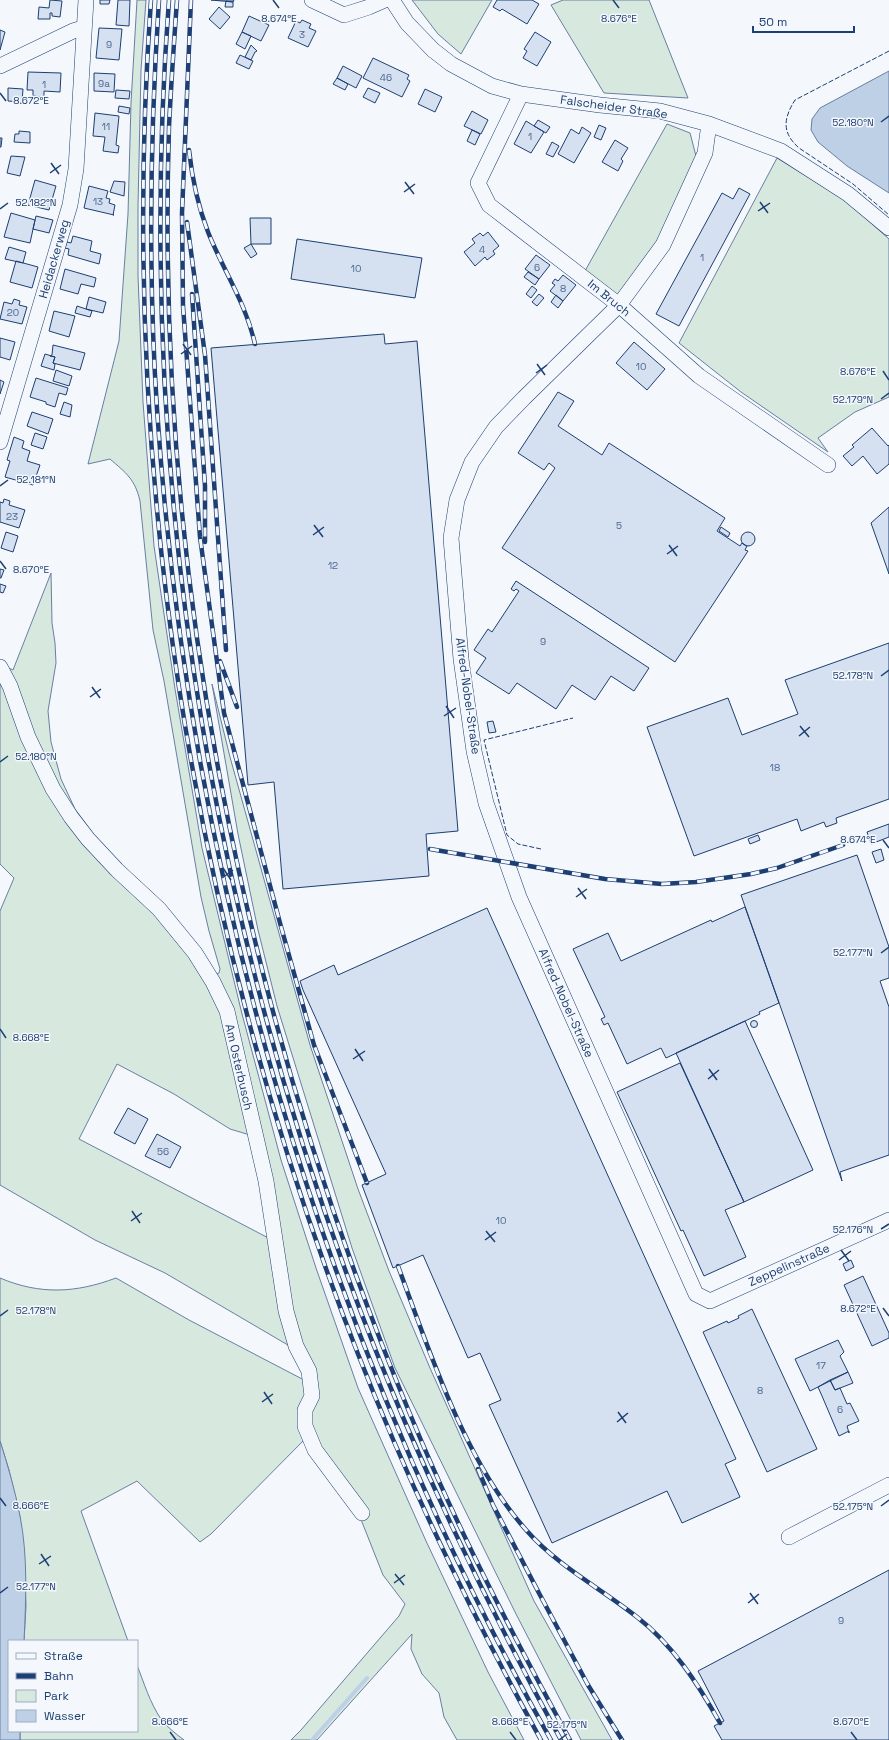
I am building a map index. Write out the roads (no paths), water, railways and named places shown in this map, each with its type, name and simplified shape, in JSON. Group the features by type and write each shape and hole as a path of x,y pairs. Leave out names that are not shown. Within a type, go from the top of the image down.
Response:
{"street":[{"name":"Heidackerweg","path":"0,442 70,205 76,169 83,28 86,0"},
{"path":"312,0 344,15 370,7 385,0"},
{"name":"Falscheider Straße","path":"392,0 407,23 433,50 451,64 492,86 521,94 600,105 660,111 709,124 781,151 848,194 889,228"},
{"path":"0,66 73,31 83,28"},
{"name":"Im Bruch","path":"521,94 478,184 489,205 619,305 699,376 828,465"},
{"name":"Alfred-Nobel-Straße","path":"709,124 705,153 663,245 619,305 502,422 472,462 457,500 451,538 461,659 474,751 486,804 519,897 696,1294 710,1301"},
{"name":"Am Osterbusch","path":"0,667 10,686 28,738 53,789 71,817 88,839 117,870 159,910 195,952 213,982 227,1012 266,1181 286,1311 296,1346 309,1371 312,1396 305,1410 305,1426 315,1450 362,1513"},
{"name":"Zeppelinstraße","path":"710,1301 889,1220"},
{"path":"789,1537 889,1485"}],"water":[{"path":"889,71 889,193 847,166 818,142 811,130 812,119 820,108"},
{"path":"0,1441 9,1469 23,1531 26,1594 24,1640 8,1640 8,1732 20,1732 20,1740 0,1740"}],"waterway":[{"path":"312,1740 367,1678"}],"railway":[{"path":"151,0 144,172 146,345 158,517 179,688 210,858 250,1026 300,1191 358,1354 399,1453 443,1550 466,1598 541,1740"},
{"path":"159,0 151,204 152,307 157,409 173,583 199,756 235,928 279,1097 333,1263 397,1426 469,1585 551,1740"},
{"path":"169,0 161,181 164,363 178,545 202,725 238,903 283,1080 339,1253 405,1422 441,1503 519,1662 561,1740"},
{"path":"177,0 169,127 168,292 177,456 195,620 221,783 256,944 299,1103 351,1260 410,1414 446,1497 486,1579 570,1740"},
{"path":"191,0 182,213 183,306 200,537 224,713 314,1045 367,1183"},
{"path":"189,150 196,192 204,222 214,247 246,314 255,344"},
{"path":"187,222 205,355 226,650"},
{"path":"192,294 205,486 205,542"},
{"path":"220,661 237,707"},
{"path":"430,849 605,879 662,884 696,882 751,874 777,868 843,845"},
{"path":"398,1266 451,1405 467,1440 485,1473 505,1503 539,1544 566,1566 623,1606 662,1640 694,1680 720,1723"},
{"path":"478,1469 493,1505 540,1595 588,1685 622,1740"}]}
